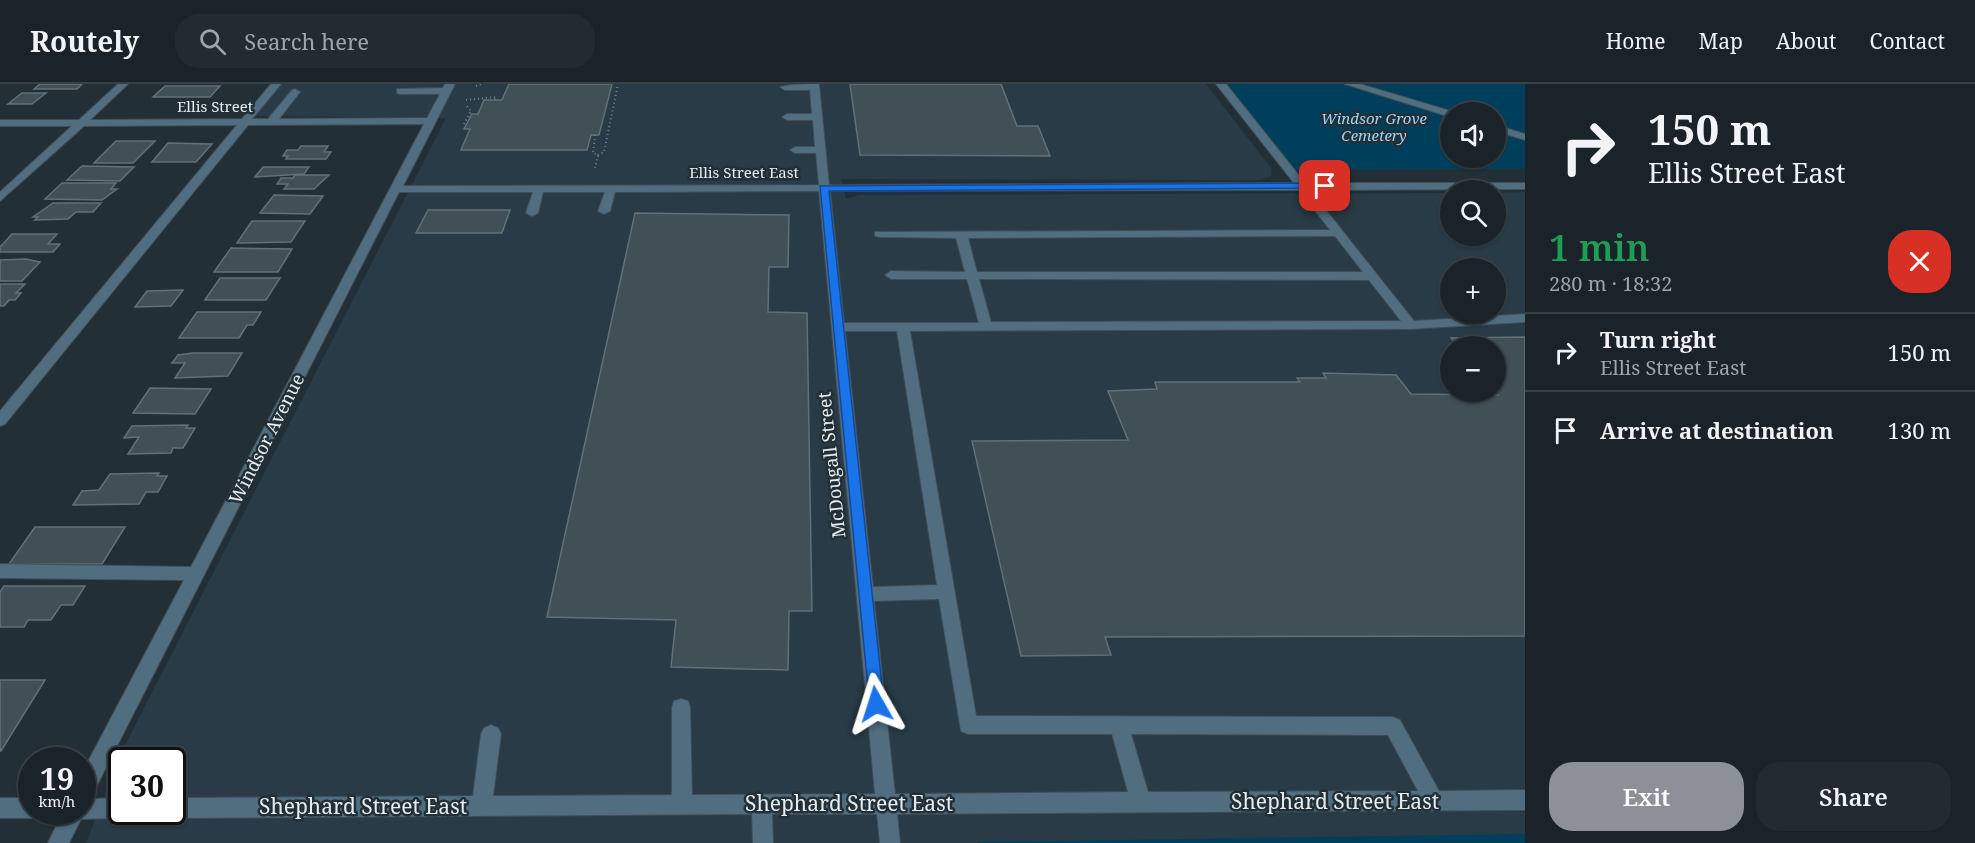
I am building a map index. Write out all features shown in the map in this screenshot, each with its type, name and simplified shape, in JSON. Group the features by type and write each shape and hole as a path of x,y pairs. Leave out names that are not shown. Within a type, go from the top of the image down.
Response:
{"street":[{"path":"0,198 123,84"},
{"path":"0,421 276,84"},
{"path":"1221,84 1411,325"},
{"path":"1350,84 1440,111"},
{"path":"785,87 814,86"},
{"name":"McDougall Street","path":"814,86 890,843"},
{"path":"400,91 452,95"},
{"path":"271,122 295,92"},
{"name":"Windsor Avenue","path":"96,767 430,122 452,95"},
{"path":"787,117 817,117"},
{"name":"Ellis Street","path":"0,123 430,122"},
{"path":"1506,131 1525,137"},
{"path":"795,150 820,150"},
{"name":"Ellis Street East","path":"395,189 1525,186"},
{"path":"604,210 611,188"},
{"path":"532,213 540,189"},
{"path":"879,234 1339,233"},
{"path":"962,235 986,326"},
{"path":"891,275 1372,276"},
{"path":"838,327 1411,325 1525,318"},
{"path":"903,326 968,725 1393,726 1434,801"},
{"path":"0,571 198,574"},
{"path":"864,594 946,592"},
{"path":"681,707 682,805"},
{"path":"1119,725 1141,803"},
{"path":"482,806 491,734"},
{"name":"Shephard Street East","path":"186,808 1525,800"},
{"path":"762,805 763,843"},
{"path":"0,808 18,808"},
{"path":"58,843 67,825"}],"path":[{"path":"476,86 481,84"},
{"path":"595,135 592,153 598,155 604,152 618,84"},
{"path":"452,95 496,97 494,100"},
{"path":"452,95 471,111 464,123"},
{"path":"594,172 598,155"}],"shaded area":[{"path":"281,84 1206,84 1272,169 1271,177 1258,180 841,179 846,199 859,195 1440,193 1440,246 1506,246 1506,193 1525,192 1525,843 86,843 93,825 96,825 96,817 108,787 108,825 186,825 186,747 124,747 446,118 255,116"}],"green space":[{"name":"Windsor Grove Cemetery","path":"1223,84 1525,84 1525,169 1290,170"},
{"path":"1525,834 1525,843 977,843 979,842"}],"building":[{"path":"40,84 82,84 77,89 34,89"},
{"path":"509,84 612,84 599,135 591,135 587,150 461,150 470,129 464,129 472,114 478,114 484,100 502,100"},
{"path":"850,84 1001,84 1017,126 1038,126 1050,156 860,155"},
{"path":"165,86 220,86 210,97 153,97"},
{"path":"22,93 46,93 32,104 8,104"},
{"path":"116,141 155,141 133,163 94,163"},
{"path":"168,143 212,144 196,162 152,162"},
{"path":"301,146 328,146 324,152 331,152 326,159 286,159 288,156 283,156 287,150 298,150"},
{"path":"82,166 134,167 120,181 67,180"},
{"path":"263,167 309,167 304,174 255,177"},
{"path":"295,175 329,175 314,189 284,189 288,184 277,184 281,178 293,178"},
{"path":"62,183 116,183 111,189 117,189 102,200 45,199"},
{"path":"274,195 323,196 310,214 260,213"},
{"path":"53,203 101,203 93,212 76,212 68,219 35,220 38,217 33,217"},
{"path":"428,210 510,210 502,233 416,233"},
{"path":"635,213 789,215 788,267 769,267 768,312 807,313 812,611 789,611 788,670 671,667 676,620 547,617"},
{"path":"252,221 305,221 291,242 237,243"},
{"path":"12,234 57,234 48,244 60,244 53,252 0,252 0,247"},
{"path":"231,248 292,249 278,272 214,272"},
{"path":"26,259 40,262 22,281 0,281 0,260"},
{"path":"220,278 280,278 266,300 205,300"},
{"path":"0,284 25,284 16,293 21,293 15,300 9,300 4,306 0,306"},
{"path":"183,290 171,306 135,307 147,291"},
{"path":"197,312 261,312 253,325 247,325 239,338 179,338"},
{"path":"1506,337 1525,337 1525,636 1105,637 1111,655 1021,656 972,441 1128,440 1108,391 1157,389 1155,382 1300,382 1297,378 1326,378 1323,373 1396,375 1411,394 1440,394 1440,402 1506,402"},
{"path":"242,353 228,376 175,378 185,363 172,363 178,355"},
{"path":"150,388 211,389 195,414 133,413"},
{"path":"188,425 186,428 195,428 183,448 173,448 171,453 128,454 139,437 124,438 132,426"},
{"path":"159,473 157,476 167,476 158,492 146,492 139,504 73,505 82,491 99,490 110,474"},
{"path":"35,527 125,527 102,564 9,564"},
{"path":"4,586 85,586 73,605 61,605 51,620 28,620 24,627 0,627 0,592"},
{"path":"0,680 45,680 1,751 0,751"}],"route":[{"path":"876,704 824,188 1325,186"}]}
